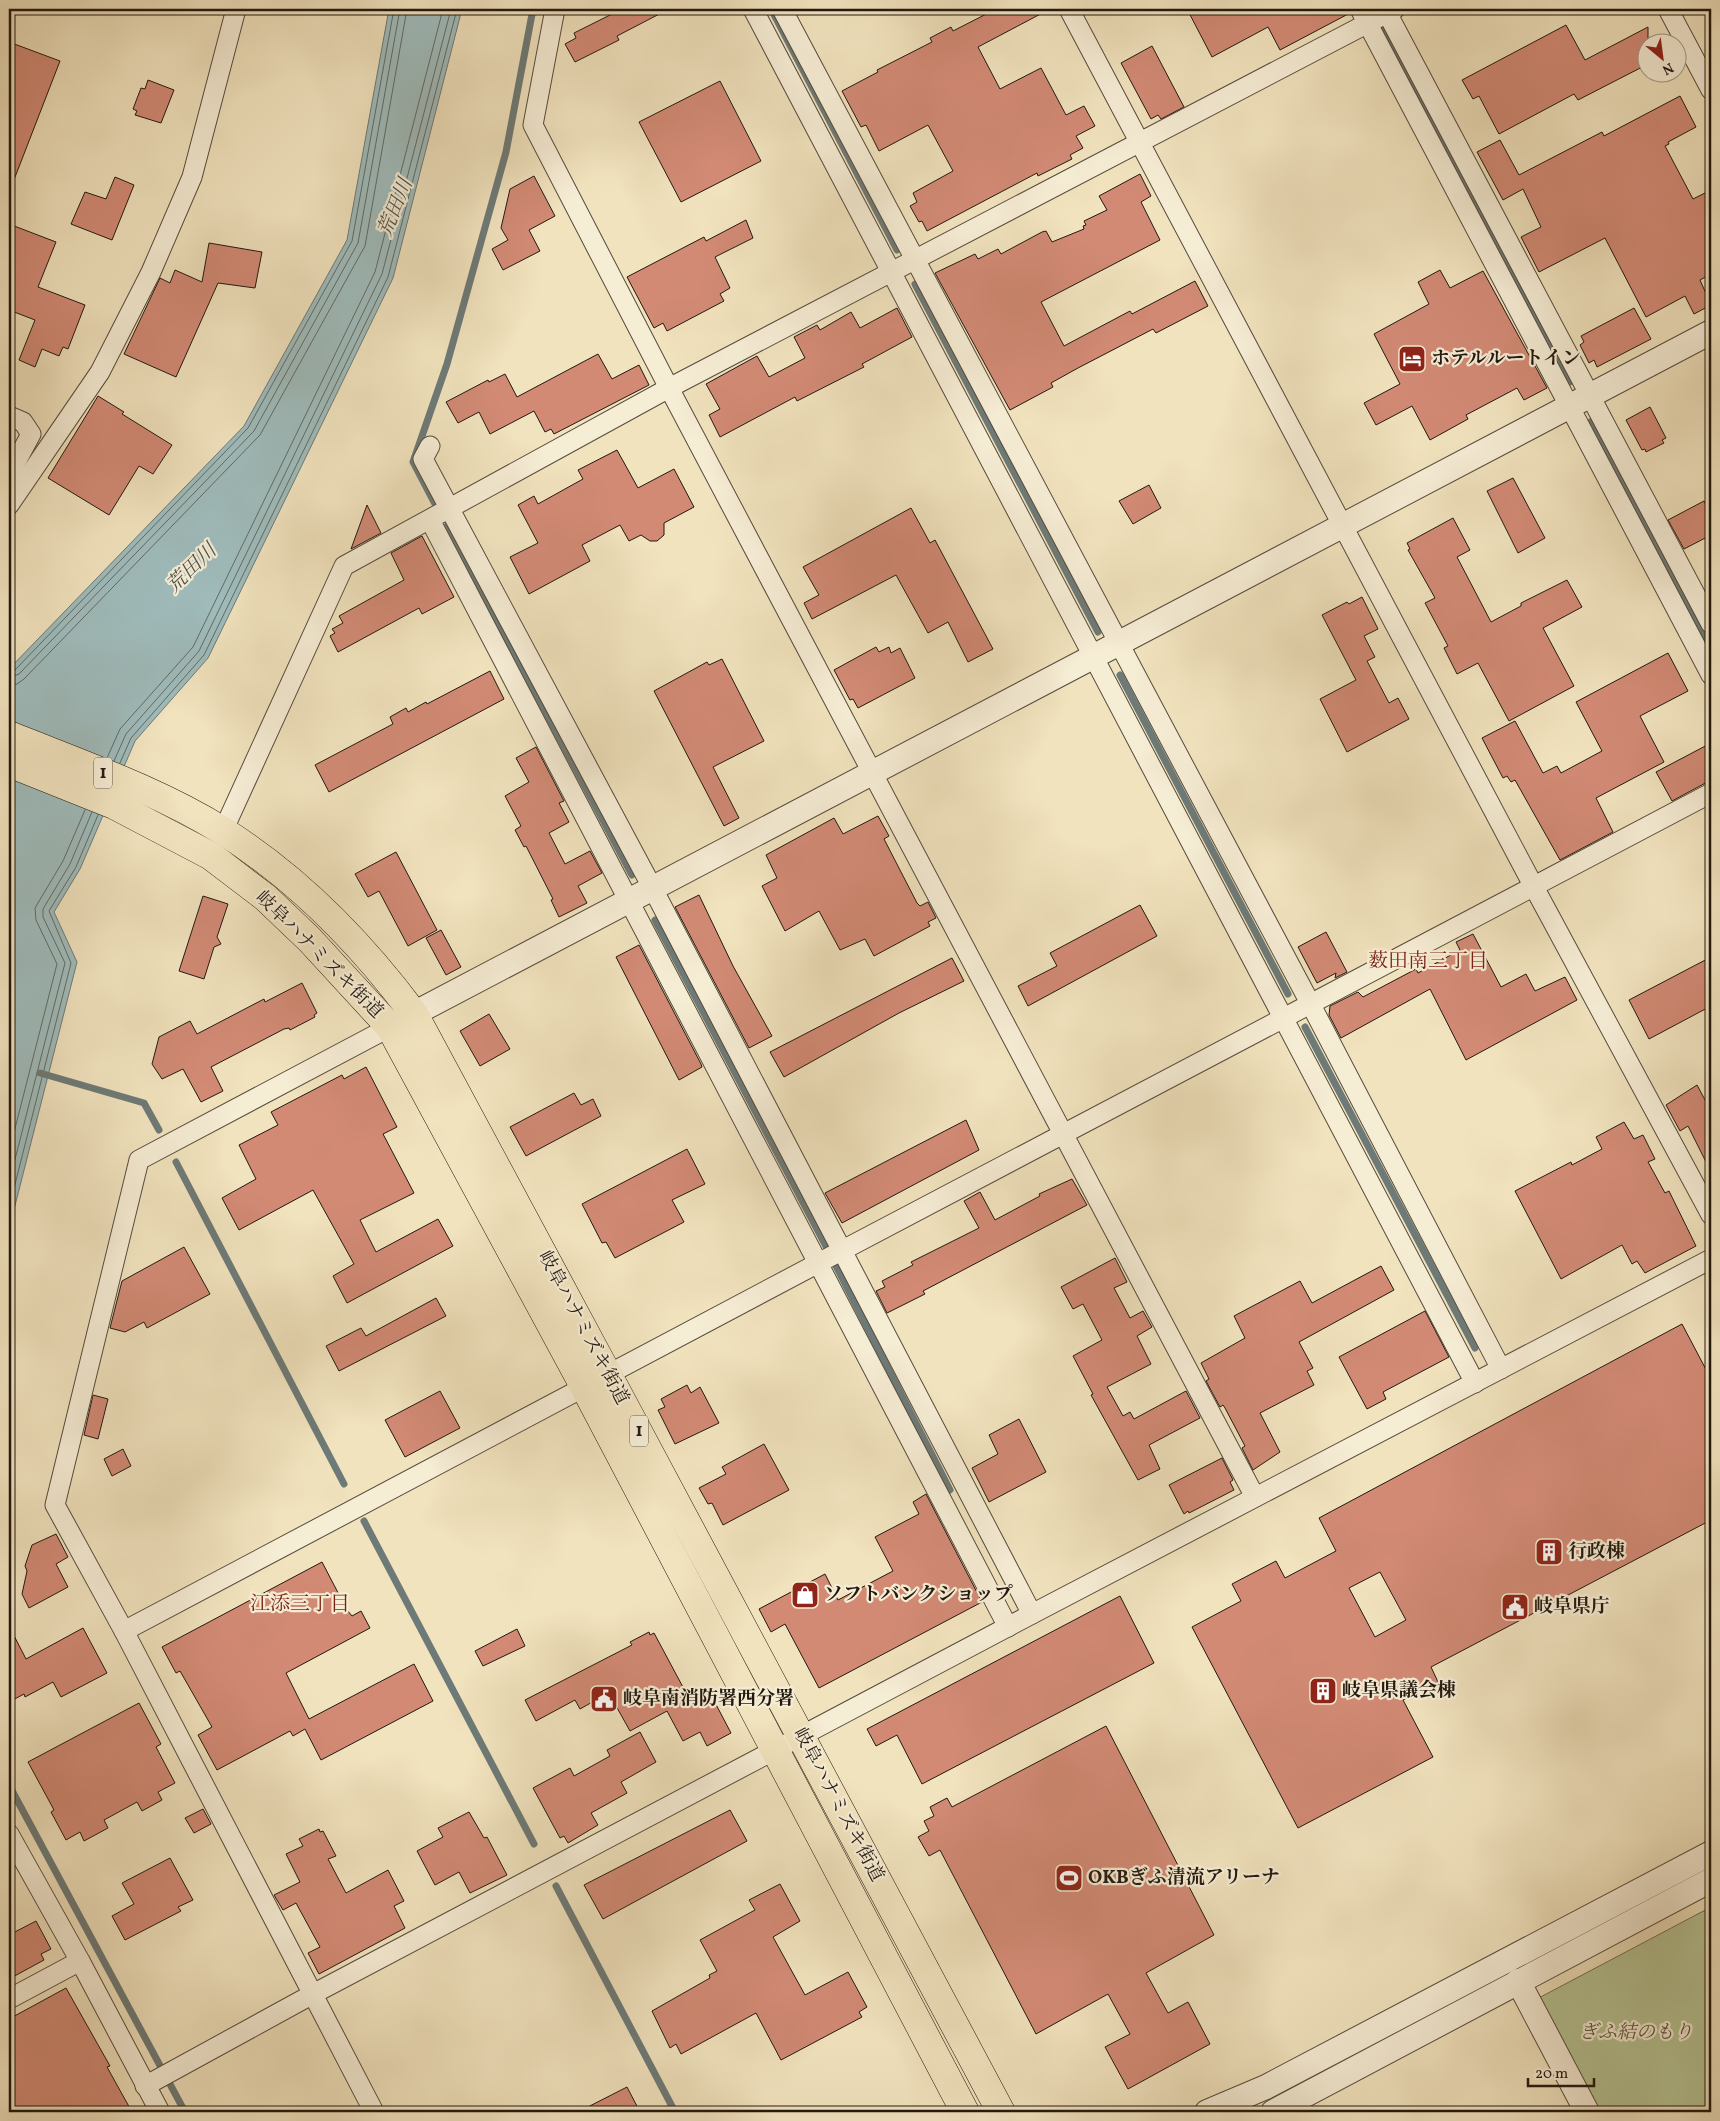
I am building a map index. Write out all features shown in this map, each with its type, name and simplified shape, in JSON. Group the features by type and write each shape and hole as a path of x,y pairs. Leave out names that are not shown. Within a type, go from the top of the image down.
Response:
{"main road":[{"name":"岐阜ハナミズキ街道","path":"9,735 130,784 223,831 260,856 311,898 350,936 391,984 402,1021 585,1388 965,2112"},
{"name":"岐阜ハナミズキ街道","path":"9,763 114,805 211,856 266,898 310,940 402,1021 608,1375 1001,2112"}],"street":[{"path":"9,505 100,372 151,272 192,177 236,9"},
{"path":"555,9 534,125 669,388 1255,1497"},
{"path":"753,9 1475,1383"},
{"path":"782,9 1310,1003 1501,1369"},
{"path":"1069,9 1534,887 1711,1215"},
{"path":"1668,9 1711,90"},
{"path":"223,831 344,566 669,388 1140,143 1364,16 1389,10 1711,624"},
{"path":"1364,16 1568,407 1711,675"},
{"path":"374,2112 124,1631 55,1505 139,1160 1711,332"},
{"path":"9,416 23,422 31,434 9,475"},
{"path":"430,446 423,459 653,889 1032,1614"},
{"path":"430,520 1008,1627"},
{"path":"124,1631 585,1388 841,1250 1711,793"},
{"path":"149,2084 313,1994 774,1750 1711,1259"},
{"path":"9,1834 149,2084 160,2112"},
{"path":"1207,2112 1266,2087 1711,1853"},
{"path":"1273,2112 1711,1880"},
{"path":"9,1999 80,1961"},
{"path":"1518,1981 1587,2112"}],"green space":[{"name":"ぎふ結のもり","path":"1711,1907 1711,2112 1592,2112 1533,2001"}],"water":[{"name":"荒田川","path":"389,9 462,9 393,278 208,658 135,741 80,869 54,912 77,962 9,1229 9,669 244,426 347,240"}],"building":[{"path":"622,9 669,9 617,36 619,40 575,62 565,44 576,38 574,33"},
{"path":"996,9 1050,9 978,47 1000,89 1041,68 1066,115 1084,106 1095,126 1076,136 1083,148 1070,155 1072,159 1038,176 1037,173 927,231 922,221 919,222 910,206 917,202 913,193 953,171 928,125 879,151 866,125 861,127 842,91 878,72 877,70 932,42 930,38 951,27 953,31"},
{"path":"1187,9 1349,9 1350,13 1280,50 1268,27 1212,57"},
{"path":"1566,25 1585,60 1638,32 1638,69 1578,100 1574,94 1499,134 1479,96 1473,99 1462,80"},
{"path":"1648,27 1648,32 1638,32"},
{"path":"9,42 60,61 10,190 9,190"},
{"path":"1152,46 1184,107 1161,119 1158,115 1151,119 1121,63"},
{"path":"148,80 174,90 161,123 135,115 137,111 133,109 141,88 145,89"},
{"path":"720,81 761,161 681,202 639,122"},
{"path":"1680,96 1696,127 1668,142 1669,144 1665,146 1693,199 1711,190 1711,274 1700,280 1711,305 1694,314 1685,296 1646,317 1605,238 1539,272 1521,237 1541,227 1523,189 1503,200 1477,152 1500,140 1519,175 1602,132 1604,136"},
{"path":"1140,174 1151,196 1141,202 1160,240 1041,302 1064,346 1130,311 1132,314 1195,281 1208,306 1156,333 1153,329 1078,368 1051,383 1053,387 1010,410 935,273 975,254 978,259 998,249 1001,254 1042,232 1046,231 1052,242 1084,229 1083,226 1086,225 1084,221 1107,210 1099,196"},
{"path":"534,176 555,216 529,230 540,251 503,270 492,249 508,240 501,228 510,189"},
{"path":"115,177 134,185 112,240 71,224 85,192 106,199"},
{"path":"746,220 753,238 715,257 730,288 720,294 724,301 667,331 663,323 654,328 627,277 704,237 706,241"},
{"path":"9,224 56,242 38,287 85,305 68,349 63,347 59,356 42,349 35,367 19,360 35,320 9,310"},
{"path":"209,243 262,252 255,288 218,283 176,377 124,354 160,278 170,283 175,270 202,282"},
{"path":"1440,270 1450,288 1483,271 1547,388 1524,400 1517,388 1466,415 1468,419 1430,440 1412,406 1376,425 1364,403 1400,384 1374,334 1429,304 1418,282"},
{"path":"897,308 912,337 862,364 864,367 797,401 795,397 720,437 709,415 720,409 706,384 757,356 769,377 805,358 794,337 817,325 820,330 851,312 860,328"},
{"path":"1634,308 1651,339 1597,367 1594,360 1589,363 1580,345 1584,342 1581,336"},
{"path":"598,354 612,379 639,365 649,385 554,434 551,429 545,432 534,411 490,434 479,412 458,423 446,402 488,380 489,382 505,374 517,397"},
{"path":"98,396 124,412 122,414 172,445 153,474 139,466 109,515 48,478"},
{"path":"1650,407 1666,438 1662,440 1664,443 1646,452 1645,449 1642,450 1626,420"},
{"path":"617,450 638,488 674,469 694,507 664,523 664,535 657,541 650,541 641,535 629,541 620,525 582,545 590,561 529,594 510,557 538,543 518,505 534,496 538,504 583,479 578,470"},
{"path":"1513,478 1545,538 1518,553 1487,491"},
{"path":"1149,485 1161,508 1133,524 1119,501"},
{"path":"1704,501 1711,514 1711,535 1684,549 1668,520"},
{"path":"367,505 381,533 351,549"},
{"path":"911,508 930,543 935,540 993,649 968,662 948,622 928,633 896,575 812,619 804,603 819,595 803,567"},
{"path":"1453,518 1470,550 1457,557 1491,622 1521,606 1521,603 1567,580 1582,607 1543,628 1574,686 1509,721 1478,663 1457,674 1444,648 1448,646 1425,603 1435,598 1408,550 1410,549 1407,543"},
{"path":"422,536 454,597 422,614 419,608 338,652 330,636 335,633 332,629 343,623 339,616 404,580 391,553"},
{"path":"1362,597 1378,629 1364,636 1375,657 1367,661 1389,703 1398,698 1409,719 1347,752 1320,699 1356,680 1322,615 1347,602 1349,604"},
{"path":"876,647 879,652 889,647 891,653 900,648 915,678 858,708 853,699 850,700 834,670"},
{"path":"1668,653 1688,691 1640,716 1664,762 1596,798 1613,832 1560,860 1515,780 1511,782 1507,776 1503,778 1482,738 1515,721 1543,773 1557,766 1561,773 1602,751 1576,702"},
{"path":"722,659 764,741 713,767 739,818 724,826 654,691 707,662 709,665"},
{"path":"490,671 504,699 329,792 315,765 393,724 390,717 406,708 408,712 426,702 427,704"},
{"path":"1711,743 1711,780 1672,801 1656,772"},
{"path":"536,747 564,801 559,803 569,822 549,833 565,864 590,851 602,873 578,886 587,903 559,917 551,900 553,899 526,846 524,847 515,830 521,826 505,796 529,782 516,758"},
{"path":"878,816 889,836 884,839 917,903 920,906 928,902 936,918 928,922 930,926 874,956 865,939 840,950 819,911 785,931 762,886 777,878 766,855 834,818 843,834"},
{"path":"396,852 437,930 408,946 379,891 368,897 355,874"},
{"path":"699,895 733,966 772,1036 749,1048 675,907"},
{"path":"203,896 228,904 217,937 221,944 214,947 204,979 179,971"},
{"path":"1140,905 1157,936 1028,1006 1018,986 1057,966 1050,953"},
{"path":"441,930 461,967 446,975 426,938"},
{"path":"1326,932 1347,972 1335,978 1336,973 1317,983 1298,947"},
{"path":"1473,934 1501,987 1526,974 1535,991 1565,977 1577,1000 1466,1060 1430,989 1341,1038 1329,1015 1330,1006 1358,992 1363,997 1416,969 1418,973 1460,950 1456,942"},
{"path":"639,945 702,1067 679,1080 616,957"},
{"path":"1711,957 1711,1006 1649,1039 1629,1000"},
{"path":"952,958 964,981 899,1013 784,1077 770,1052"},
{"path":"302,983 317,1013 314,1015 315,1017 290,1030 289,1028 284,1029 211,1067 223,1091 201,1102 183,1069 162,1079 152,1064 159,1037 190,1021 197,1034 264,999 265,1002"},
{"path":"489,1014 510,1049 480,1066 460,1031"},
{"path":"366,1067 397,1127 383,1134 414,1193 360,1220 376,1252 438,1219 453,1246 347,1303 333,1276 354,1264 313,1190 239,1230 222,1198 256,1179 239,1145 278,1125 271,1112 342,1075 344,1079"},
{"path":"1697,1085 1711,1111 1711,1172 1688,1126 1680,1131 1666,1105"},
{"path":"574,1093 581,1105 593,1099 601,1116 526,1156 510,1127"},
{"path":"966,1120 979,1150 842,1223 825,1193"},
{"path":"1624,1122 1634,1139 1643,1135 1655,1159 1648,1162 1665,1193 1669,1191 1696,1246 1645,1273 1637,1261 1632,1264 1622,1245 1561,1279 1515,1191 1571,1162 1572,1165 1602,1149 1596,1137"},
{"path":"687,1149 705,1184 672,1200 684,1222 615,1258 606,1242 602,1243 582,1204"},
{"path":"1072,1179 1087,1205 923,1291 925,1294 887,1313 876,1291 885,1287 882,1281 913,1265 911,1262 979,1228 964,1201 980,1192 995,1220 1040,1196 1039,1194"},
{"path":"184,1247 210,1294 147,1328 144,1322 125,1332 110,1328 122,1281"},
{"path":"1115,1258 1127,1282 1114,1288 1130,1318 1143,1311 1152,1327 1137,1336 1151,1364 1107,1387 1123,1416 1130,1412 1134,1419 1186,1391 1200,1418 1149,1445 1160,1469 1138,1480 1091,1395 1093,1394 1073,1356 1102,1340 1083,1304 1073,1309 1061,1287"},
{"path":"1381,1266 1394,1290 1299,1342 1313,1368 1307,1371 1314,1385 1260,1413 1280,1452 1253,1470 1242,1448 1245,1446 1225,1408 1223,1405 1220,1407 1206,1381 1209,1379 1201,1363 1245,1338 1234,1316 1300,1281 1312,1303"},
{"path":"436,1298 446,1316 339,1371 326,1346 361,1328 366,1336"},
{"path":"1425,1311 1449,1357 1383,1392 1386,1399 1367,1409 1339,1357"},
{"path":"1682,1324 1711,1379 1711,1520 1431,1667 1438,1682 1403,1700 1433,1757 1298,1828 1192,1627 1241,1601 1232,1584 1276,1561 1285,1578 1336,1551 1319,1518","holes":["1380,1572 1406,1620 1375,1637 1349,1588"]},
{"path":"687,1385 691,1393 700,1387 719,1423 675,1444 658,1410 665,1407 661,1399"},
{"path":"440,1391 460,1428 405,1457 385,1420"},
{"path":"93,1395 108,1399 98,1439 84,1435"},
{"path":"1019,1419 1046,1472 989,1502 972,1468 998,1454 989,1435"},
{"path":"764,1444 789,1490 723,1525 712,1503 708,1504 699,1488 726,1474 722,1467"},
{"path":"123,1449 131,1466 112,1476 104,1459"},
{"path":"1222,1458 1233,1480 1230,1482 1234,1490 1184,1514 1169,1485"},
{"path":"926,1494 982,1602 819,1688 785,1624 771,1632 759,1609 825,1574 838,1600 893,1571 875,1537 919,1514 913,1502"},
{"path":"56,1534 68,1557 56,1564 68,1587 29,1608 22,1594 27,1571 25,1566 32,1545"},
{"path":"322,1562 347,1610 352,1616 361,1611 370,1628 286,1673 309,1719 414,1664 433,1701 321,1760 305,1729 293,1736 290,1731 217,1770 198,1735 212,1727 180,1671 176,1673 162,1647"},
{"path":"1120,1596 1154,1663 922,1784 897,1735 876,1746 867,1729"},
{"path":"9,1626 26,1659 83,1628 107,1673 61,1697 53,1682 25,1697 24,1694 9,1702"},
{"path":"517,1629 525,1646 483,1666 475,1651"},
{"name":"岐阜南消防署西分署","path":"649,1632 650,1635 654,1633 692,1704 711,1695 731,1733 707,1746 700,1732 683,1741 667,1711 630,1731 611,1697 599,1704 596,1700 580,1709 575,1700 536,1721 525,1700 632,1645 630,1642"},
{"path":"139,1703 161,1744 156,1747 175,1783 158,1792 162,1800 142,1811 137,1802 104,1820 108,1828 84,1841 80,1832 66,1840 51,1812 54,1810 28,1762"},
{"name":"OKBぎふ清流アリーナ","path":"1106,1726 1214,1935 1146,1973 1168,2013 1188,2002 1210,2044 1128,2089 1105,2047 1130,2034 1108,1994 1036,2034 940,1850 929,1856 918,1837 929,1831 924,1821 934,1816 930,1807 947,1798 952,1807"},
{"path":"640,1732 656,1762 621,1782 627,1793 591,1813 598,1825 568,1843 564,1836 560,1838 533,1788 570,1768 574,1776 610,1756 607,1750"},
{"path":"203,1809 211,1824 194,1833 185,1818"},
{"path":"730,1810 747,1841 603,1919 584,1885"},
{"path":"469,1812 484,1838 487,1837 507,1875 470,1893 459,1872 435,1885 417,1851 443,1837 438,1828"},
{"path":"319,1829 320,1832 323,1831 336,1856 328,1859 346,1893 388,1870 404,1901 394,1906 405,1928 319,1974 308,1953 320,1947 296,1903 283,1910 274,1895 300,1882 286,1854 303,1846 299,1839"},
{"path":"170,1858 193,1900 178,1907 181,1911 125,1940 112,1916 134,1904 122,1883"},
{"path":"780,1884 800,1921 773,1937 805,1995 848,1972 867,2007 859,2012 862,2017 781,2060 756,2013 681,2054 676,2044 670,2048 652,2011 710,1978 709,1975 717,1971 700,1940 755,1910 749,1900"},
{"path":"36,1921 51,1949 41,1954 44,1960 9,1979 9,1935"},
{"path":"66,1988 110,2066 107,2067 132,2112 9,2112 9,2019"},
{"path":"627,2087 640,2112 578,2112"}],"waterway":[{"path":"436,506 413,462 447,364 506,152 533,9"},
{"path":"771,9 897,250"},
{"path":"1381,26 1570,382"},
{"path":"915,284 1098,632"},
{"path":"1590,422 1711,652"},
{"path":"447,526 632,875"},
{"path":"1120,675 1288,994"},
{"path":"655,920 828,1250"},
{"path":"1305,1027 1475,1348"},
{"path":"40,1073 144,1103 159,1130"},
{"path":"176,1162 344,1484"},
{"path":"836,1266 950,1490"},
{"path":"364,1521 534,1844"},
{"path":"9,1785 185,2112"},
{"path":"556,1886 675,2112"}],"place":[{"name":"ホテルルートイン","path":"1412,359"},
{"name":"行政棟","path":"1549,1552"},
{"name":"ソフトバンクショップ","path":"805,1595"},
{"name":"岐阜県庁","path":"1515,1607"},
{"name":"岐阜県議会棟","path":"1323,1691"},
{"name":"岐阜南消防署西分署","path":"604,1699"},
{"name":"OKBぎふ清流アリーナ","path":"1069,1878"}],"district":[{"name":"薮田南三丁目","path":"1428,962"},
{"name":"江添三丁目","path":"300,1605"}]}
